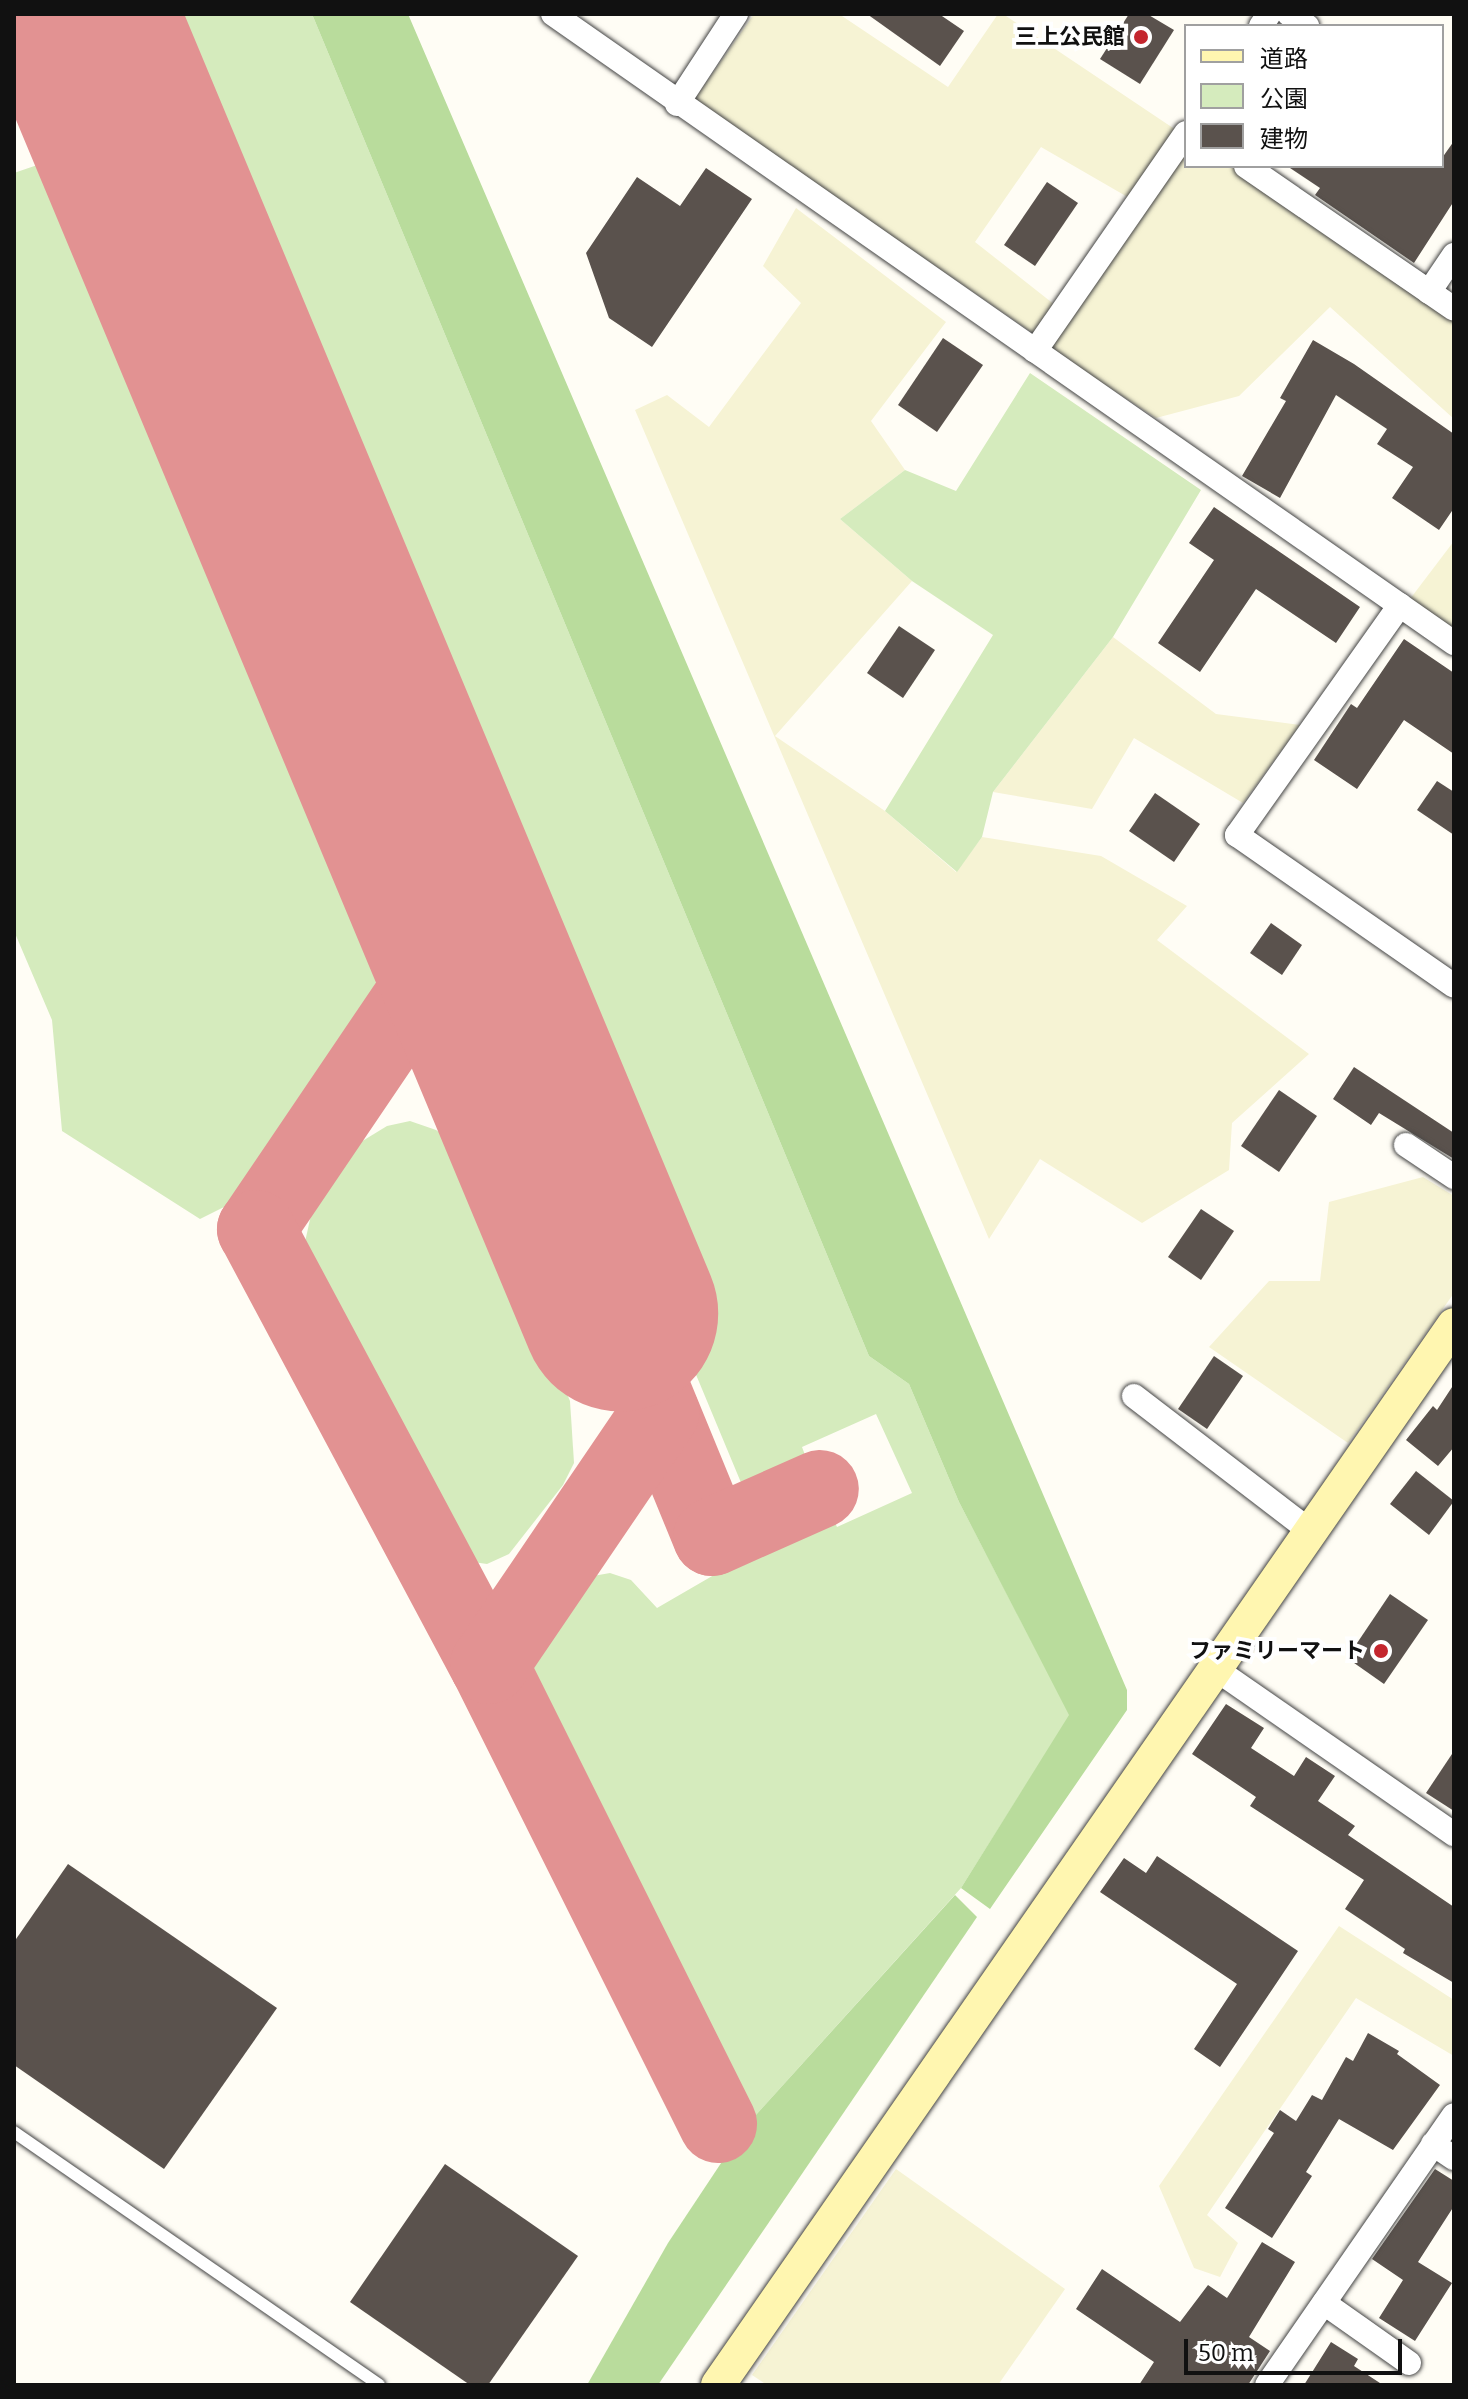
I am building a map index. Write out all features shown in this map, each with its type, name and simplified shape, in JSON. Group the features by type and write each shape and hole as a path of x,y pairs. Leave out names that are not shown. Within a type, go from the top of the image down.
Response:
{"street":[{"path":"553,14 677,104 1454,643"},
{"path":"677,104 736,14"},
{"path":"1035,351 1184,136"},
{"path":"1249,168 1454,309"},
{"path":"1429,292 1454,255"},
{"path":"1400,605 1237,835 1454,986"},
{"path":"1406,1145 1454,1177"},
{"path":"718,2385 1454,1325"},
{"path":"1134,1396 1311,1532"},
{"path":"1214,1668 1454,1834"},
{"path":"1267,2385 1454,2115"},
{"path":"1433,2144 1454,2158"},
{"path":"1324,2303 1409,2363"}],"lane":[{"path":"14,2132 379,2385"}],"shaded area":[{"path":"754,14 839,14 948,87 998,14 1003,14 1179,132 1131,199 1041,147 975,242 1055,305 1040,338 694,100"},
{"path":"1184,155 1184,168 1235,168 1454,321 1454,419 1330,307 1239,396 1156,418 1049,348"},
{"path":"796,208 946,322 871,421 905,470 840,519 912,581 775,736 885,811 956,872 982,837 1101,856 1187,906 1157,940 1309,1054 1232,1123 1229,1170 1142,1223 1040,1159 989,1239 635,410 667,395 709,427 801,303 763,266"},
{"path":"1454,541 1454,630 1410,599"},
{"path":"1113,637 1216,714 1300,725 1243,803 1134,738 1092,809 993,792"},
{"path":"1423,1177 1454,1196 1454,1293 1348,1443 1209,1347 1269,1281 1320,1281 1329,1202"},
{"path":"1339,1926 1454,2000 1454,2056 1356,1998 1207,2215 1238,2243 1220,2277 1194,2268 1159,2186"},
{"path":"896,2169 1065,2289 998,2385 767,2385 752,2375"}],"green space":[{"path":"178,14 312,14 869,1356 909,1384 959,1502 1070,1715 961,1888 745,2127 544,1740 533,1704 531,1669 544,1635 573,1592 593,1576 610,1573 631,1580 657,1608 764,1546 832,1516 837,1527 912,1493 876,1414 802,1447 805,1455 742,1485 169,110 210,91"},
{"path":"312,14 408,14 1127,1690 1127,1710 990,1909 961,1888 1069,1715 959,1502 909,1384 869,1356"},
{"path":"49,161 375,935 376,985 366,1002 243,1188 226,1206 200,1219 62,1131 52,1020 14,931 14,173"},
{"path":"1030,373 1201,490 1113,637 993,792 982,837 957,872 885,811 993,635 912,581 840,519 905,470 956,491"},
{"path":"410,1121 436,1130 454,1143 468,1162 570,1401 574,1463 563,1485 509,1554 487,1564 466,1561 443,1543 305,1276 303,1251 311,1215 351,1148 387,1126"},
{"path":"955,1895 977,1917 658,2385 587,2385 668,2243 745,2127"}],"building":[{"path":"867,14 939,14 964,31 940,66"},
{"path":"1129,14 1147,14 1174,30 1140,84 1100,59"},
{"path":"1454,141 1454,201 1414,263 1315,195 1320,188 1290,168 1444,168 1444,155"},
{"path":"706,168 752,199 652,347 609,318 586,253 637,177 680,206"},
{"path":"1047,182 1078,203 1035,266 1004,245"},
{"path":"943,338 983,365 937,432 898,405"},
{"path":"1313,340 1354,364 1454,434 1454,508 1439,530 1392,498 1413,467 1377,444 1387,429 1336,395 1280,498 1242,476 1286,401 1280,398"},
{"path":"1214,507 1360,607 1336,643 1256,589 1200,672 1158,643 1214,560 1189,543"},
{"path":"899,626 935,650 903,698 867,673"},
{"path":"1404,639 1454,673 1454,754 1404,720 1357,789 1314,760 1351,704 1357,708"},
{"path":"1437,781 1454,792 1454,835 1417,810"},
{"path":"1155,793 1200,824 1174,862 1129,831"},
{"path":"1271,923 1302,945 1282,975 1250,953"},
{"path":"1354,1067 1454,1133 1454,1159 1379,1113 1371,1125 1333,1099"},
{"path":"1279,1090 1317,1116 1279,1172 1241,1146"},
{"path":"1201,1209 1234,1231 1201,1280 1168,1257"},
{"path":"1214,1356 1243,1376 1207,1429 1178,1409"},
{"path":"1454,1384 1454,1447 1438,1466 1406,1440 1433,1406 1437,1410"},
{"path":"1416,1471 1454,1501 1429,1535 1390,1504"},
{"path":"1390,1594 1428,1620 1384,1684 1347,1658"},
{"path":"1226,1704 1264,1728 1251,1748 1294,1776 1306,1757 1335,1776 1318,1801 1355,1826 1348,1835 1454,1907 1454,1983 1403,1953 1405,1949 1345,1909 1364,1880 1250,1806 1256,1797 1192,1754"},
{"path":"1454,1751 1454,1811 1426,1793"},
{"path":"1157,1856 1298,1951 1220,2067 1194,2049 1237,1984 1100,1892 1124,1858 1146,1873"},
{"path":"68,1864 277,2008 164,2169 14,2065 14,1942"},
{"path":"1368,2033 1399,2051 1397,2054 1440,2085 1393,2150 1339,2119 1306,2172 1312,2176 1272,2238 1225,2208 1274,2133 1268,2129 1280,2110 1296,2121 1312,2095 1322,2100 1346,2057 1353,2061"},
{"path":"445,2164 578,2256 488,2385 470,2385 350,2302"},
{"path":"1435,2169 1454,2181 1454,2206 1418,2262 1452,2283 1415,2341 1379,2318 1403,2280 1372,2259"},
{"path":"1262,2242 1295,2262 1249,2337 1270,2351 1248,2385 1139,2385 1154,2362 1076,2309 1102,2269 1180,2322 1208,2285 1227,2298"},
{"path":"1331,2342 1358,2359 1354,2366 1383,2385 1304,2385"}],"taxiway":[{"path":"460,928 256,1229 489,1665 718,2124"},
{"path":"620,1313 712,1537 820,1489"},
{"path":"489,1665 660,1413"}],"runway":[{"path":"78,14 620,1313"}],"place":[{"name":"三上公民館","path":"1141,37"},
{"name":"ファミリーマート","path":"1381,1651"}]}
